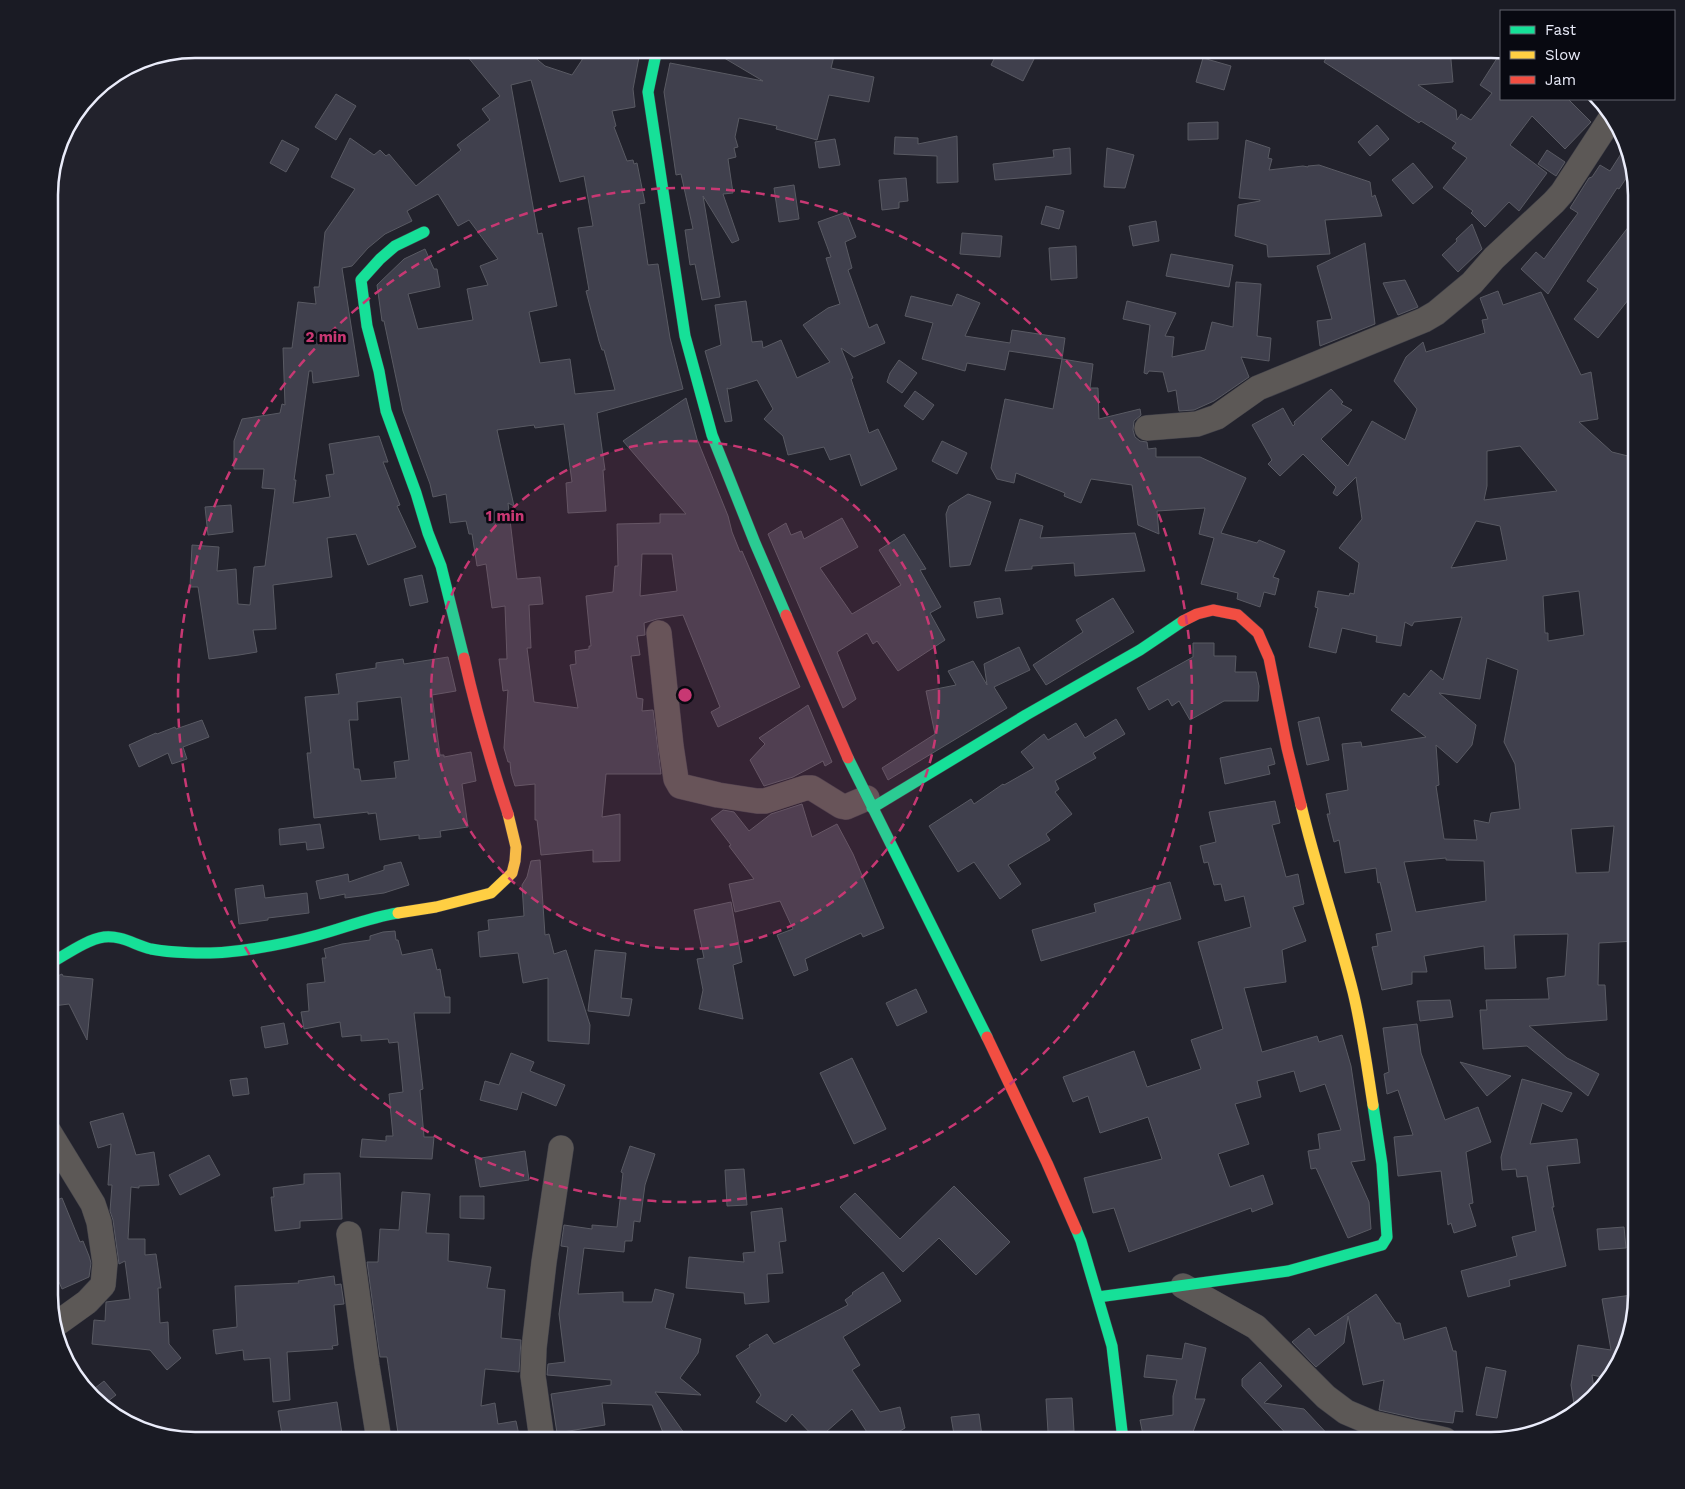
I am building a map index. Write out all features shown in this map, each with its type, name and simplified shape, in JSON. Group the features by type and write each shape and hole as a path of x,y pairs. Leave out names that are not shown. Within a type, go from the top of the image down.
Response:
{"street":[{"path":"655,58 648,92 685,336 700,397 712,435 755,543 869,803 985,1032 1047,1162 1081,1241 1112,1346 1122,1432"},
{"path":"1147,428 1197,424 1218,417 1258,388 1424,320 1436,313 1472,283 1494,258 1554,202 1562,193 1607,124"},
{"path":"58,959 95,939 104,937 117,937 162,951 225,952 263,946 315,936 385,915 436,907 491,893 512,873 516,847 510,818 495,775 472,694 460,637 441,566 386,412 379,371 367,326 361,280 395,246 424,232"},
{"path":"659,633 671,746 676,779 680,786 718,795 757,801 765,801 805,788 812,788 840,806 846,807 869,803 1140,650 1178,624 1197,614 1213,610 1238,616 1258,633 1268,658 1312,852 1353,993 1361,1030 1382,1164 1387,1237 1382,1245 1288,1271 1098,1297"},
{"path":"58,1147 93,1204 99,1222 105,1263 103,1285 87,1302 60,1320"},
{"path":"541,1432 533,1376 534,1348 544,1262 561,1148"},
{"path":"349,1234 378,1432"},
{"path":"1183,1286 1256,1327 1326,1397 1346,1412 1372,1423 1411,1432"}],"building":[{"path":"469,58 536,58 545,66 572,75 582,58 639,58 633,89 635,107 612,111 616,126 614,127 627,161 633,160 634,164 637,163 645,203 639,204 648,265 658,264 670,338 683,389 597,413 605,470 603,470 606,511 568,513 566,483 572,482 564,424 535,428 534,425 497,430 514,506 508,503 517,579 540,577 543,604 529,605 531,648 527,648 534,702 578,708 570,665 576,664 575,651 589,649 589,646 591,646 586,596 613,592 615,566 618,566 617,524 660,523 660,514 686,514 623,441 686,398 697,439 728,516 732,532 740,552 742,551 800,687 718,727 711,712 720,707 683,615 644,623 645,635 637,636 640,655 631,656 637,698 643,699 642,711 653,710 661,774 606,774 602,817 620,814 620,861 593,862 593,850 541,855 537,820 535,820 535,784 515,786 510,762 508,762 504,748 508,690 503,691 499,659 507,659 505,606 492,608 486,564 477,566 472,534 469,534 466,521 450,523 446,494 433,497 403,411 384,321 382,321 377,285 404,259 425,249 434,269 437,269 440,287 408,294 418,329 473,320 467,289 488,285 480,266 498,259 469,220 458,226 438,194 407,211 412,221 385,234 368,248 352,266 342,268 359,376 313,383 312,371 309,371 294,480 296,480 293,503 330,497 326,475 334,474 329,444 379,436 388,462 383,462 400,505 397,506 416,547 368,565 356,534 327,538 332,577 273,585 276,629 253,630 257,652 209,659 198,587 190,587 192,545 219,547 217,571 236,569 238,604 250,605 254,567 265,566 275,489 262,488 264,469 234,469 234,441 242,419 280,413 282,404 285,405 283,348 292,348 298,302 316,304 314,287 319,287 325,232 355,189 331,177 350,138 374,155 380,150 386,156 389,154 416,186 461,150 457,145 490,120 482,109 500,96","holes":["531,80 560,182 584,176 593,226 578,228 589,290 586,291 599,341 602,350 604,350 615,390 575,394 570,359 540,363 529,312 557,306 542,233 538,234 511,85","642,554 672,554 677,591 640,596"]},
{"path":"724,58 834,58 831,68 874,77 869,102 829,95 817,140 776,129 777,126 739,118 735,137 738,147 734,148 736,157 728,159 733,193 723,194 739,240 732,243 703,196 720,297 702,300 695,264 690,265 685,230 693,229 681,174 676,175 664,92 670,63 763,81"},
{"path":"994,58 1034,58 1023,81 991,65"},
{"path":"1203,58 1231,66 1224,90 1196,82"},
{"path":"1326,58 1451,58 1453,82 1418,85 1456,110 1457,120 1461,114 1471,120 1492,93 1480,85 1497,58 1500,58 1500,100 1569,100 1591,122 1565,149 1532,116 1510,145 1547,173 1519,211 1509,202 1485,227 1471,213 1473,211 1443,188 1467,158 1452,148 1456,143 1421,121 1419,123 1324,62"},
{"path":"336,94 356,106 336,140 315,127"},
{"path":"1218,122 1218,139 1188,140 1188,123"},
{"path":"1377,125 1389,139 1370,156 1358,142"},
{"path":"957,136 958,182 937,183 937,156 894,154 895,137 918,138 918,144"},
{"path":"835,139 840,165 819,168 815,142"},
{"path":"282,140 299,149 286,172 270,163"},
{"path":"1246,140 1270,148 1268,158 1272,159 1269,170 1319,165 1370,182 1372,197 1375,195 1382,216 1325,220 1330,254 1268,257 1267,245 1235,236 1238,205 1260,201 1239,198"},
{"path":"1070,148 1071,174 995,180 993,164 1054,157 1053,150"},
{"path":"1107,148 1134,155 1125,188 1104,187"},
{"path":"1547,150 1565,162 1556,176 1538,164"},
{"path":"1621,154 1626,178 1619,189 1617,188 1548,294 1521,269 1536,252 1544,259 1578,213 1570,208 1589,178 1592,177 1600,165 1610,171"},
{"path":"1413,163 1433,187 1413,204 1392,180"},
{"path":"906,178 908,201 899,202 899,208 882,210 879,180"},
{"path":"794,185 799,219 779,222 774,188"},
{"path":"1046,206 1064,211 1059,229 1041,224"},
{"path":"846,212 856,237 845,242 852,268 848,270 869,328 877,324 885,343 854,357 841,348 853,378 851,379 869,433 878,429 897,469 861,486 850,454 830,460 824,447 788,455 783,436 764,419 773,409 757,380 727,388 732,421 725,422 705,351 721,345 715,305 746,301 752,342 762,341 763,348 781,340 797,378 830,362 803,325 828,308 840,304 826,258 831,257 818,222"},
{"path":"1156,221 1159,241 1133,246 1129,226"},
{"path":"1472,224 1482,249 1458,272 1442,255"},
{"path":"1627,229 1627,301 1598,338 1574,319 1598,289 1587,281"},
{"path":"962,233 1002,236 1000,257 960,254"},
{"path":"1365,243 1375,324 1320,346 1317,321 1332,319 1317,266"},
{"path":"1076,246 1077,278 1051,280 1049,248"},
{"path":"1171,254 1233,265 1229,287 1166,276"},
{"path":"1405,280 1418,307 1398,315 1383,283"},
{"path":"1236,282 1261,284 1257,336 1271,338 1269,361 1241,357 1249,377 1214,401 1194,410 1179,411 1176,390 1168,392 1163,372 1149,371 1147,374 1144,373 1150,325 1123,319 1127,301 1176,313 1165,336 1174,337 1172,357 1205,350 1212,322 1233,327"},
{"path":"1498,291 1503,305 1541,292 1581,375 1591,372 1598,419 1579,422 1612,452 1627,456 1628,941 1599,943 1598,985 1605,985 1607,1020 1529,1026 1567,1058 1599,1074 1588,1096 1527,1046 1483,1049 1480,1010 1487,1010 1486,1000 1549,999 1547,978 1565,976 1568,934 1514,935 1516,968 1485,969 1484,946 1424,956 1427,972 1412,972 1412,984 1382,990 1372,947 1378,946 1376,934 1392,931 1380,882 1378,883 1376,868 1345,873 1339,840 1334,842 1327,814 1330,814 1326,794 1348,790 1342,744 1361,742 1362,747 1426,737 1391,710 1404,693 1409,697 1431,670 1443,680 1462,617 1414,622 1412,626 1405,622 1401,646 1376,642 1377,636 1342,628 1336,653 1309,647 1318,608 1315,607 1318,591 1349,596 1350,593 1354,594 1359,563 1339,548 1362,519 1356,477 1337,496 1333,493 1336,487 1303,454 1280,476 1268,464 1272,460 1252,425 1283,408 1293,426 1294,422 1331,389 1343,402 1341,404 1352,410 1321,439 1348,466 1372,421 1405,440 1417,409 1394,381 1406,357 1423,342 1426,352 1485,333 1482,320 1488,319 1480,298","holes":["1520,446 1557,491 1484,500 1487,486 1487,451","1476,521 1500,526 1507,560 1451,568","1579,591 1584,635 1548,641 1548,633 1545,633 1543,596","1487,658 1518,670 1504,742 1515,764 1520,809 1491,813 1489,823 1474,820 1477,840 1444,839 1436,786 1439,785 1436,745 1457,763 1472,745 1476,725 1439,693 1480,699","1614,826 1609,872 1576,873 1571,829","1446,858 1446,860 1484,861 1486,901 1416,912 1404,862"]},
{"path":"957,294 980,303 965,336 1010,343 1012,330 1065,338 1062,359 1009,351 1005,370 967,363 965,371 922,359 933,323 905,316 911,296 952,306"},
{"path":"1062,359 1093,364 1090,388 1098,388 1099,419 1140,409 1141,415 1134,421 1133,430 1135,437 1140,441 1147,442 1148,449 1156,448 1156,457 1200,457 1246,478 1221,533 1257,543 1259,540 1285,551 1273,577 1279,579 1275,595 1264,592 1260,607 1237,599 1238,593 1201,584 1214,538 1199,534 1205,508 1157,511 1159,534 1138,525 1132,485 1091,479 1081,503 1064,496 1065,493 1016,473 1014,483 997,479 991,468 1005,399 1053,409"},
{"path":"899,360 917,373 902,393 887,382 890,373"},
{"path":"915,391 934,405 923,420 904,406"},
{"path":"942,441 967,453 957,474 932,461"},
{"path":"968,494 991,502 970,565 950,567 946,514 949,506"},
{"path":"231,505 233,532 208,535 205,507"},
{"path":"842,518 858,547 820,568 852,614 901,585 879,550 904,534 926,569 920,570 941,607 930,613 945,640 898,671 877,641 873,644 867,633 837,652 856,699 843,708 768,534 786,523 791,535 801,531 804,539"},
{"path":"1020,519 1043,526 1040,538 1135,533 1145,571 1075,576 1074,563 1032,566 1032,569 1005,571"},
{"path":"422,575 428,602 410,606 404,579"},
{"path":"1000,598 1003,614 977,618 974,602"},
{"path":"1113,598 1134,632 1046,685 1033,665 1083,632 1076,620"},
{"path":"1193,643 1214,643 1214,656 1236,656 1235,672 1256,672 1259,686 1258,701 1224,701 1190,720 1179,701 1172,706 1168,699 1149,710 1137,688 1193,657"},
{"path":"1019,647 1030,670 994,687 1007,708 888,780 882,768 935,734 926,691 956,685 948,671 973,661 987,685 984,664"},
{"path":"448,657 456,691 432,695 440,755 444,755 444,757 471,752 476,781 462,784 468,827 440,831 441,837 419,839 419,835 380,840 376,813 368,814 368,812 314,818 307,753 311,753 305,697 339,694 336,674 376,668 376,663 403,659 404,664","holes":["401,697 409,760 394,762 396,778 361,781 359,769 354,769 349,720 358,720 357,702"]},
{"path":"808,705 832,762 825,766 823,761 793,777 764,786 750,760 765,744 759,738"},
{"path":"1319,717 1329,760 1307,765 1298,722"},
{"path":"1116,719 1125,734 1093,753 1096,758 1055,781 1059,789 1055,792 1072,814 1046,834 1050,840 1008,865 1021,884 1000,899 974,862 958,872 929,826 971,799 974,804 1003,784 1034,768 1021,752 1044,734 1048,740 1076,723 1085,738"},
{"path":"202,720 209,737 183,747 187,759 172,764 168,753 139,767 129,745 156,733 175,727 176,729"},
{"path":"1271,748 1275,764 1268,766 1270,774 1225,784 1220,758"},
{"path":"1275,801 1280,823 1272,825 1286,877 1298,874 1304,904 1293,907 1306,941 1282,950 1286,982 1244,988 1262,1052 1317,1036 1319,1042 1342,1035 1351,1066 1365,1160 1351,1162 1369,1202 1371,1229 1348,1238 1316,1168 1311,1169 1308,1151 1320,1149 1318,1134 1341,1130 1325,1084 1300,1092 1294,1071 1257,1081 1261,1097 1235,1104 1249,1144 1218,1154 1230,1187 1263,1175 1273,1204 1252,1212 1251,1208 1129,1252 1114,1208 1093,1213 1084,1178 1162,1159 1148,1117 1100,1133 1088,1096 1073,1102 1063,1077 1134,1051 1147,1087 1201,1069 1191,1040 1223,1029 1198,942 1251,927 1244,896 1225,901 1221,884 1214,885 1208,862 1204,863 1200,846 1216,842 1209,812"},
{"path":"802,804 812,837 837,824 853,854 884,928 863,937 861,933 805,959 808,970 794,976 777,935 793,929 780,901 735,912 729,884 754,879 711,819 723,810 734,812 749,831 771,814"},
{"path":"320,824 324,848 307,850 306,842 280,845 279,829"},
{"path":"540,860 545,935 549,934 554,954 566,950 590,1025 589,1044 548,1041 548,978 523,983 518,953 480,957 478,932 489,930 488,920 524,916 522,885 527,877 531,861"},
{"path":"401,862 409,885 384,893 345,898 345,894 320,899 316,881 348,874 349,882 384,870 384,866"},
{"path":"1170,882 1181,919 1041,961 1032,930 1096,912 1094,904"},
{"path":"263,885 265,898 307,893 309,913 239,924 235,889"},
{"path":"731,902 742,962 733,965 743,1019 699,1009 703,990 697,959 704,958 694,910"},
{"path":"395,931 396,940 398,940 402,955 432,949 437,970 440,969 445,997 450,997 450,1013 414,1013 423,1089 420,1090 424,1137 434,1137 432,1159 360,1157 362,1139 386,1141 386,1136 393,1136 389,1094 403,1092 398,1042 389,1043 388,1039 361,1041 361,1035 342,1037 340,1022 304,1029 301,1012 309,1011 307,984 325,982 322,958 326,958 324,949 370,940 370,936"},
{"path":"595,950 626,953 621,998 632,999 629,1016 588,1011"},
{"path":"62,974 63,976 93,979 87,1040 69,1004 58,1005 58,976"},
{"path":"916,989 927,1012 897,1026 886,1003"},
{"path":"1450,1000 1453,1017 1420,1021 1417,1001"},
{"path":"284,1023 288,1044 265,1048 261,1027"},
{"path":"1417,1024 1421,1053 1445,1120 1478,1107 1491,1142 1466,1152 1473,1203 1469,1204 1476,1226 1454,1233 1451,1223 1448,1225 1441,1171 1398,1176 1394,1137 1413,1135 1398,1090 1387,1094 1384,1074 1389,1072 1383,1028"},
{"path":"511,1053 534,1062 530,1071 565,1085 556,1106 522,1092 517,1110 480,1100 485,1081 499,1085"},
{"path":"852,1058 886,1129 854,1144 820,1073"},
{"path":"1460,1062 1511,1076 1487,1096"},
{"path":"247,1078 249,1094 233,1096 230,1080"},
{"path":"1522,1079 1572,1093 1562,1112 1542,1103 1530,1144 1577,1139 1580,1163 1547,1166 1554,1207 1552,1207 1566,1266 1509,1280 1510,1286 1468,1297 1461,1271 1517,1256 1512,1237 1536,1231 1527,1176 1517,1177 1516,1169 1502,1170 1501,1157"},
{"path":"123,1113 136,1155 154,1152 159,1185 139,1186 139,1188 131,1187 128,1239 145,1239 145,1255 156,1254 161,1288 158,1288 160,1323 168,1322 169,1344 181,1358 167,1370 150,1350 92,1344 94,1320 105,1321 106,1302 130,1299 125,1261 119,1264 110,1211 112,1185 108,1185 111,1144 98,1148 90,1122"},
{"path":"630,1146 655,1154 645,1185 640,1222 634,1221 632,1241 625,1241 624,1252 584,1248 578,1294 623,1292 623,1302 652,1302 655,1289 674,1294 665,1328 701,1339 698,1353 680,1378 701,1395 655,1392 683,1432 663,1432 652,1405 602,1403 605,1425 557,1432 551,1394 611,1385 611,1380 547,1375 548,1364 565,1362 559,1314 568,1247 561,1246 564,1225 592,1229 592,1225 617,1227 623,1173 621,1172"},
{"path":"525,1151 529,1180 480,1187 475,1159"},
{"path":"209,1155 220,1175 180,1195 169,1175"},
{"path":"744,1169 747,1205 727,1206 725,1170"},
{"path":"340,1173 342,1219 300,1221 300,1228 275,1231 271,1197 274,1197 273,1188 304,1184 304,1174"},
{"path":"954,1186 1010,1242 976,1275 939,1238 903,1272 840,1207 855,1193 900,1239"},
{"path":"402,1192 430,1194 426,1233 449,1234 448,1261 491,1267 487,1288 505,1290 501,1338 521,1340 519,1372 485,1369 481,1406 495,1403 498,1424 516,1421 518,1432 398,1432 387,1357 380,1357 367,1262 378,1262 380,1229 399,1230"},
{"path":"460,1196 484,1196 484,1219 460,1218"},
{"path":"62,1198 80,1242 83,1241 91,1263 89,1277 62,1289 58,1282 58,1200"},
{"path":"782,1208 786,1241 779,1242 783,1273 767,1274 769,1302 745,1304 744,1293 686,1288 689,1257 744,1262 743,1253 755,1252 751,1212"},
{"path":"1624,1227 1626,1248 1599,1250 1597,1229"},
{"path":"883,1272 901,1301 843,1337 860,1365 852,1370 880,1412 900,1407 905,1428 898,1432 867,1432 852,1409 826,1432 809,1432 792,1414 786,1422 756,1402 761,1395 736,1356 767,1334 774,1344 848,1305 845,1300"},
{"path":"334,1276 335,1285 341,1284 344,1304 334,1305 338,1345 332,1346 333,1349 287,1352 290,1400 273,1402 270,1358 244,1360 243,1350 216,1354 213,1330 237,1327 235,1286 299,1283 298,1281"},
{"path":"1376,1294 1396,1323 1400,1323 1404,1340 1446,1327 1453,1351 1456,1351 1463,1412 1455,1411 1453,1423 1419,1419 1379,1410 1384,1380 1363,1385 1348,1316 1344,1343 1316,1367 1292,1342 1309,1328 1315,1336"},
{"path":"1628,1296 1623,1330 1617,1347 1600,1377 1592,1375 1593,1384 1574,1403 1571,1385 1578,1345 1611,1350 1602,1299"},
{"path":"1185,1343 1206,1348 1195,1399 1205,1399 1193,1432 1142,1432 1140,1420 1173,1415 1173,1396 1177,1380 1144,1377 1147,1355 1182,1359"},
{"path":"1260,1362 1282,1386 1264,1403 1304,1409 1326,1432 1285,1432 1242,1386 1242,1379"},
{"path":"1486,1367 1506,1371 1497,1418 1476,1415"},
{"path":"104,1381 116,1395 109,1401 95,1388"},
{"path":"1072,1398 1074,1431 1048,1432 1046,1399"},
{"path":"337,1402 342,1432 282,1432 278,1411"},
{"path":"979,1414 981,1432 954,1432 951,1417"}],"traffic: fast":[{"path":"655,58 648,92 685,336 712,435 786,615"},
{"path":"424,232 395,246 361,280 367,326 379,371 386,411 441,566 464,658"},
{"path":"872,808 1026,715 1140,650 1183,621"},
{"path":"848,758 987,1037"},
{"path":"58,959 83,944 104,937 122,939 159,950 189,953 227,952 296,941 398,913"},
{"path":"1098,1297 1288,1271 1382,1245 1387,1237 1382,1164 1373,1105"},
{"path":"1076,1229 1112,1346 1122,1432"}],"traffic: slow":[{"path":"1301,805 1353,992 1362,1034 1373,1105"},
{"path":"398,913 436,907 491,893 512,873 515,861 516,847 508,814"}],"traffic: jam":[{"path":"1183,621 1197,614 1213,610 1238,615 1258,633 1269,658 1287,748 1301,805"},
{"path":"786,615 848,758"},
{"path":"464,658 484,737 508,814"},
{"path":"987,1037 1076,1229"}]}
